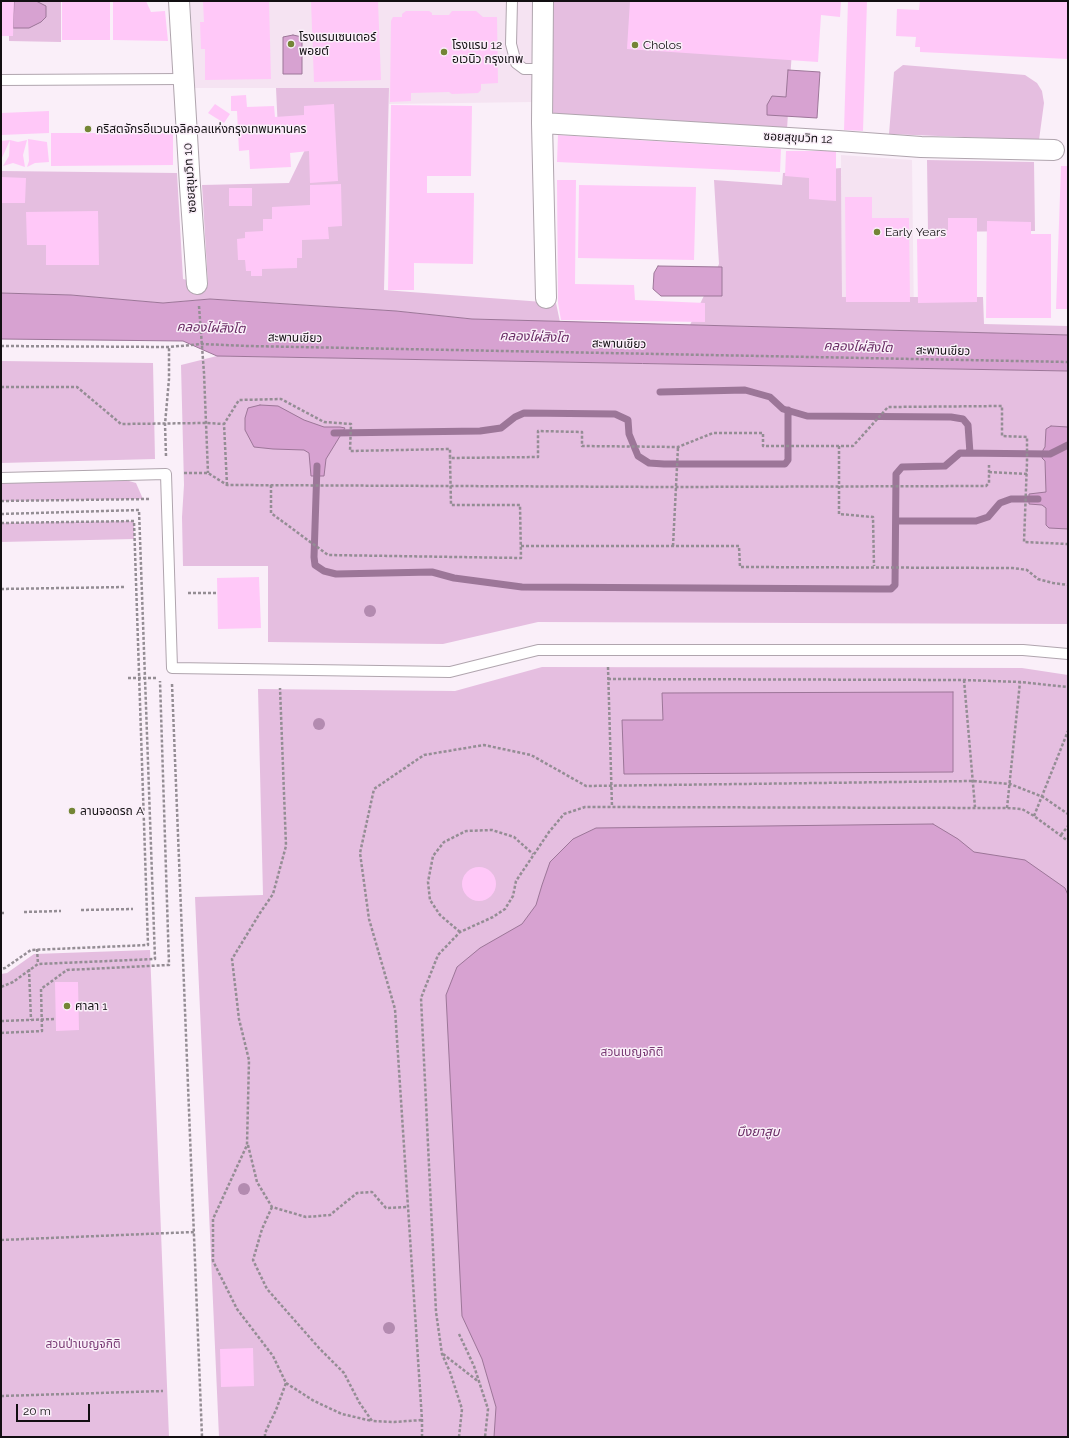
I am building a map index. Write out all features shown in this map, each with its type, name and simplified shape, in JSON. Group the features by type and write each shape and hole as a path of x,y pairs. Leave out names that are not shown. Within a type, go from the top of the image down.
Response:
{"street":[{"name":"ซอยสุขุมวิท 10","path":"179,1 197,284"},
{"path":"543,1 542,123 546,298"},
{"name":"ซอยสุขุมวิท 12","path":"542,123 921,147 1054,150"}],"lane":[{"path":"512,1 511,44 516,63 524,69 543,69"},
{"path":"1,80 183,79"},
{"path":"1,478 166,474 172,668 450,672 538,650 1023,650 1068,654"}],"path":[{"path":"197,284 204,373 208,473"},
{"name":"สะพานเขียว","path":"1,346 169,347 202,344 264,347 1068,362"},
{"path":"169,347 169,379 165,424 166,474 208,473 227,485 676,488 986,486 989,483 989,464"},
{"path":"1,387 77,387 121,424 224,424"},
{"path":"227,485 224,424 239,400 282,400 324,422 351,424 350,451 450,449 451,506 520,506 521,558 328,555 271,513 271,485"},
{"path":"450,458 538,457 538,431 582,432 582,446 678,447 713,433 762,433 763,446 853,446 888,407 1002,406 1002,436 1027,437 1024,542 1068,544"},
{"path":"839,446 838,514 873,516 874,566"},
{"path":"673,546 678,447"},
{"path":"989,472 1027,474"},
{"path":"1,501 155,499"},
{"path":"1,514 139,510 155,959 38,964 29,968 13,982 1,987"},
{"path":"1,523 134,521 148,945 37,949 31,950 5,968 1,969"},
{"path":"521,546 739,546 740,567 874,566 1013,568 1027,570 1038,579 1068,585"},
{"path":"1,589 125,587"},
{"path":"169,593 218,594"},
{"path":"608,650 612,807"},
{"path":"172,668 202,1437"},
{"path":"279,670 286,846 273,894 232,959 239,1019 249,1060 248,1145 258,1182 272,1207 306,1216 330,1215 357,1193 372,1192 386,1208 408,1207"},
{"path":"1,1033 42,1032 41,989 67,970 169,965 160,678 128,678"},
{"path":"608,680 964,680 1020,682 1068,687"},
{"path":"964,680 975,807"},
{"path":"1007,808 1020,682"},
{"path":"1034,816 1068,731"},
{"path":"422,1437 395,1009 369,919 360,853 374,789 424,755 484,744 531,755 586,786 973,781 1010,784 1043,796 1068,814"},
{"path":"459,1437 462,1409 450,1372 442,1354 436,1312 421,998 438,954 460,932 493,917 505,909 513,896 516,881 533,854 564,814 585,807 1007,808 1022,809 1068,841"},
{"path":"1061,835 1068,826"},
{"path":"460,932 440,915 430,900 428,882 433,856 444,842 466,831 492,830 514,837 533,854"},
{"path":"81,910 133,909"},
{"path":"24,912 61,911"},
{"path":"37,949 38,964"},
{"path":"29,968 31,1020"},
{"path":"1,1022 55,1019"},
{"path":"248,1145 213,1219 213,1261 237,1309 273,1356 286,1383 314,1401 342,1414 372,1421 394,1422 422,1420"},
{"path":"272,1207 262,1229 254,1260 268,1289 319,1348 344,1373 359,1402 372,1421"},
{"path":"1,1240 194,1232"},
{"path":"459,1334 474,1366 488,1409 485,1437"},
{"path":"442,1354 479,1382"},
{"path":"265,1437 286,1383"},
{"path":"1,1396 163,1391"}],"shaded area":[{"path":"190,1 534,1 533,102 389,104 389,88 195,88"},
{"name":"Early Years","path":"841,155 912,160 914,323 842,321"}],"green space":[{"path":"9,1 61,1 61,42 9,41"},
{"path":"553,1 641,1 792,50 787,129 551,115"},
{"path":"903,65 1025,75 1037,83 1042,91 1044,103 1039,140 889,134 894,72"},
{"path":"276,88 389,88 384,290 556,303 560,322 472,319 396,311 210,299 163,303 71,295 1,293 1,171 177,173 183,279 208,285 202,185 289,183 314,131 278,131"},
{"path":"927,160 1034,162 1035,231 928,232"},
{"path":"841,168 842,297 983,297 984,324 1068,326 1068,335 690,325 719,264 714,180 782,185 783,173"},
{"path":"217,356 1068,371 1068,624 538,622 443,644 268,642 268,566 183,566 182,517 184,485 181,365"},
{"path":"1,361 153,363 155,459 1,463"},
{"path":"122,479 136,483 143,499 1,501 1,483"},
{"path":"134,521 134,539 1,542 1,523"},
{"name":"สวนเบญจกิติ","path":"542,667 1022,668 1068,675 1068,1437 219,1437 195,897 263,895 258,689 455,691"},
{"name":"สวนป่าเบญจกิติ","path":"150,950 169,1437 1,1437 1,974 7,973 34,954"}],"water":[{"path":"14,1 36,1 46,6 46,17 41,22 29,28 13,28"},
{"path":"293,35 302,37 302,74 283,74 283,37"},
{"path":"788,70 820,72 817,118 767,115 767,105 772,96 786,97"},
{"path":"658,266 722,267 722,296 661,296 653,289 654,273"},
{"name":"คลองไผ่สิงโต","path":"1,293 71,295 163,303 210,299 396,311 472,319 1068,335 1068,371 217,356 183,341 1,339"},
{"path":"260,405 278,406 304,420 324,427 345,428 326,459 324,476 311,476 309,453 304,450 254,447 245,430 245,418 248,408"},
{"path":"1051,426 1068,427 1068,529 1049,528 1046,525 1046,508 1042,505 1029,504 1029,494 1046,492 1045,461 1042,458 1045,447 1046,429"},
{"path":"953,692 953,772 624,774 622,720 663,720 662,693"},
{"name":"บึงยาสูบ","path":"933,824 958,839 974,852 1025,860 1065,888 1068,895 1068,1437 494,1437 496,1407 482,1359 462,1316 446,995 457,967 480,948 522,924 536,905 550,862 573,839 596,828"}],"building":[{"path":"1,1 14,1 13,36 1,36"},
{"path":"62,1 110,1 110,40 62,40"},
{"path":"113,1 146,1 151,12 165,11 168,41 113,40"},
{"path":"203,1 269,1 271,79 205,80 205,49 201,49 200,22 204,22"},
{"path":"311,1 378,1 381,80 314,82"},
{"path":"630,1 841,1 840,17 821,15 818,62 627,49"},
{"path":"848,1 867,1 863,131 844,130"},
{"path":"920,1 1068,1 1068,59 920,52 920,47 915,47 916,37 896,36 897,9 919,10"},
{"name":"โรงแรม 12 อเวนิว กรุงเทพ","path":"406,11 429,11 432,15 449,15 452,11 476,11 483,17 497,17 498,83 481,84 481,90 478,93 411,93 411,101 390,102 391,21 393,17 402,17 402,14"},
{"path":"246,95 247,107 274,106 275,117 304,115 304,106 334,104 338,181 310,183 309,151 290,153 291,167 250,169 249,150 239,151 237,111 231,111 231,96"},
{"path":"215,104 230,114 224,123 208,113"},
{"path":"391,105 472,106 471,176 427,176 427,193 474,193 473,264 414,263 414,290 388,290"},
{"path":"49,111 49,133 1,135 1,113"},
{"path":"51,133 173,133 173,165 51,166"},
{"path":"558,135 781,149 780,172 557,162"},
{"path":"28,139 47,142 49,162 35,163 27,167 29,161"},
{"path":"10,140 18,142 27,140 23,155 25,167 13,163 3,166 9,156"},
{"path":"10,140 1,160 1,141"},
{"path":"786,151 836,151 836,201 809,199 809,178 785,176"},
{"path":"1061,166 1068,166 1068,309 1056,309"},
{"path":"1,177 26,178 25,203 1,203"},
{"path":"557,180 576,180 575,284 634,285 635,300 705,303 705,322 561,320 558,303"},
{"path":"341,184 342,226 328,227 329,239 302,240 302,258 297,258 297,268 262,269 262,276 251,276 251,271 246,271 245,260 238,260 237,239 245,238 245,232 263,231 263,219 272,219 272,207 310,205 310,185"},
{"path":"579,185 696,187 694,260 578,258"},
{"path":"229,188 252,188 252,206 229,206"},
{"path":"845,197 872,197 872,218 909,218 910,302 846,302"},
{"path":"98,211 99,265 46,265 46,245 27,245 26,212"},
{"path":"948,218 977,218 977,302 918,303 917,239 935,239 935,230 948,230"},
{"path":"987,221 1031,222 1031,234 1051,234 1051,318 986,318"},
{"path":"259,577 261,628 218,629 217,578"},
{"path":"476,867 482,867 491,872 495,878 495,890 491,896 482,901 476,901 467,896 462,887 462,881 467,872"},
{"name":"ศาลา 1","path":"55,982 78,982 79,1030 56,1031"},
{"path":"253,1348 254,1386 221,1387 220,1349"}],"waterway":[{"path":"660,392 745,390 770,397 783,409 807,416 951,417 963,419 968,425 970,453"},
{"path":"334,433 480,431 501,428 515,417 524,413 615,414 628,420 629,434 638,456 649,463 785,464 788,460 788,410"},
{"path":"317,466 315,565 324,571 336,574 432,572 454,578 522,587 891,589 895,585 896,474 902,467 945,466 960,453 1050,454 1068,445"},
{"path":"896,521 976,521 988,517 1000,503 1011,499 1038,499"}],"place":[{"name":"โรงแรมเซนเตอร์ พอยต์","path":"291,44"},
{"name":"Cholos","path":"635,45"},
{"name":"โรงแรม 12 อเวนิว กรุงเทพ","path":"444,52"},
{"name":"คริสตจักรอีแวนเจลิคอลแห่งกรุงเทพมหานคร","path":"88,129"},
{"name":"Early Years","path":"877,232"},
{"name":"ลานจอดรถ A","path":"72,811"},
{"name":"ศาลา 1","path":"67,1006"}]}
